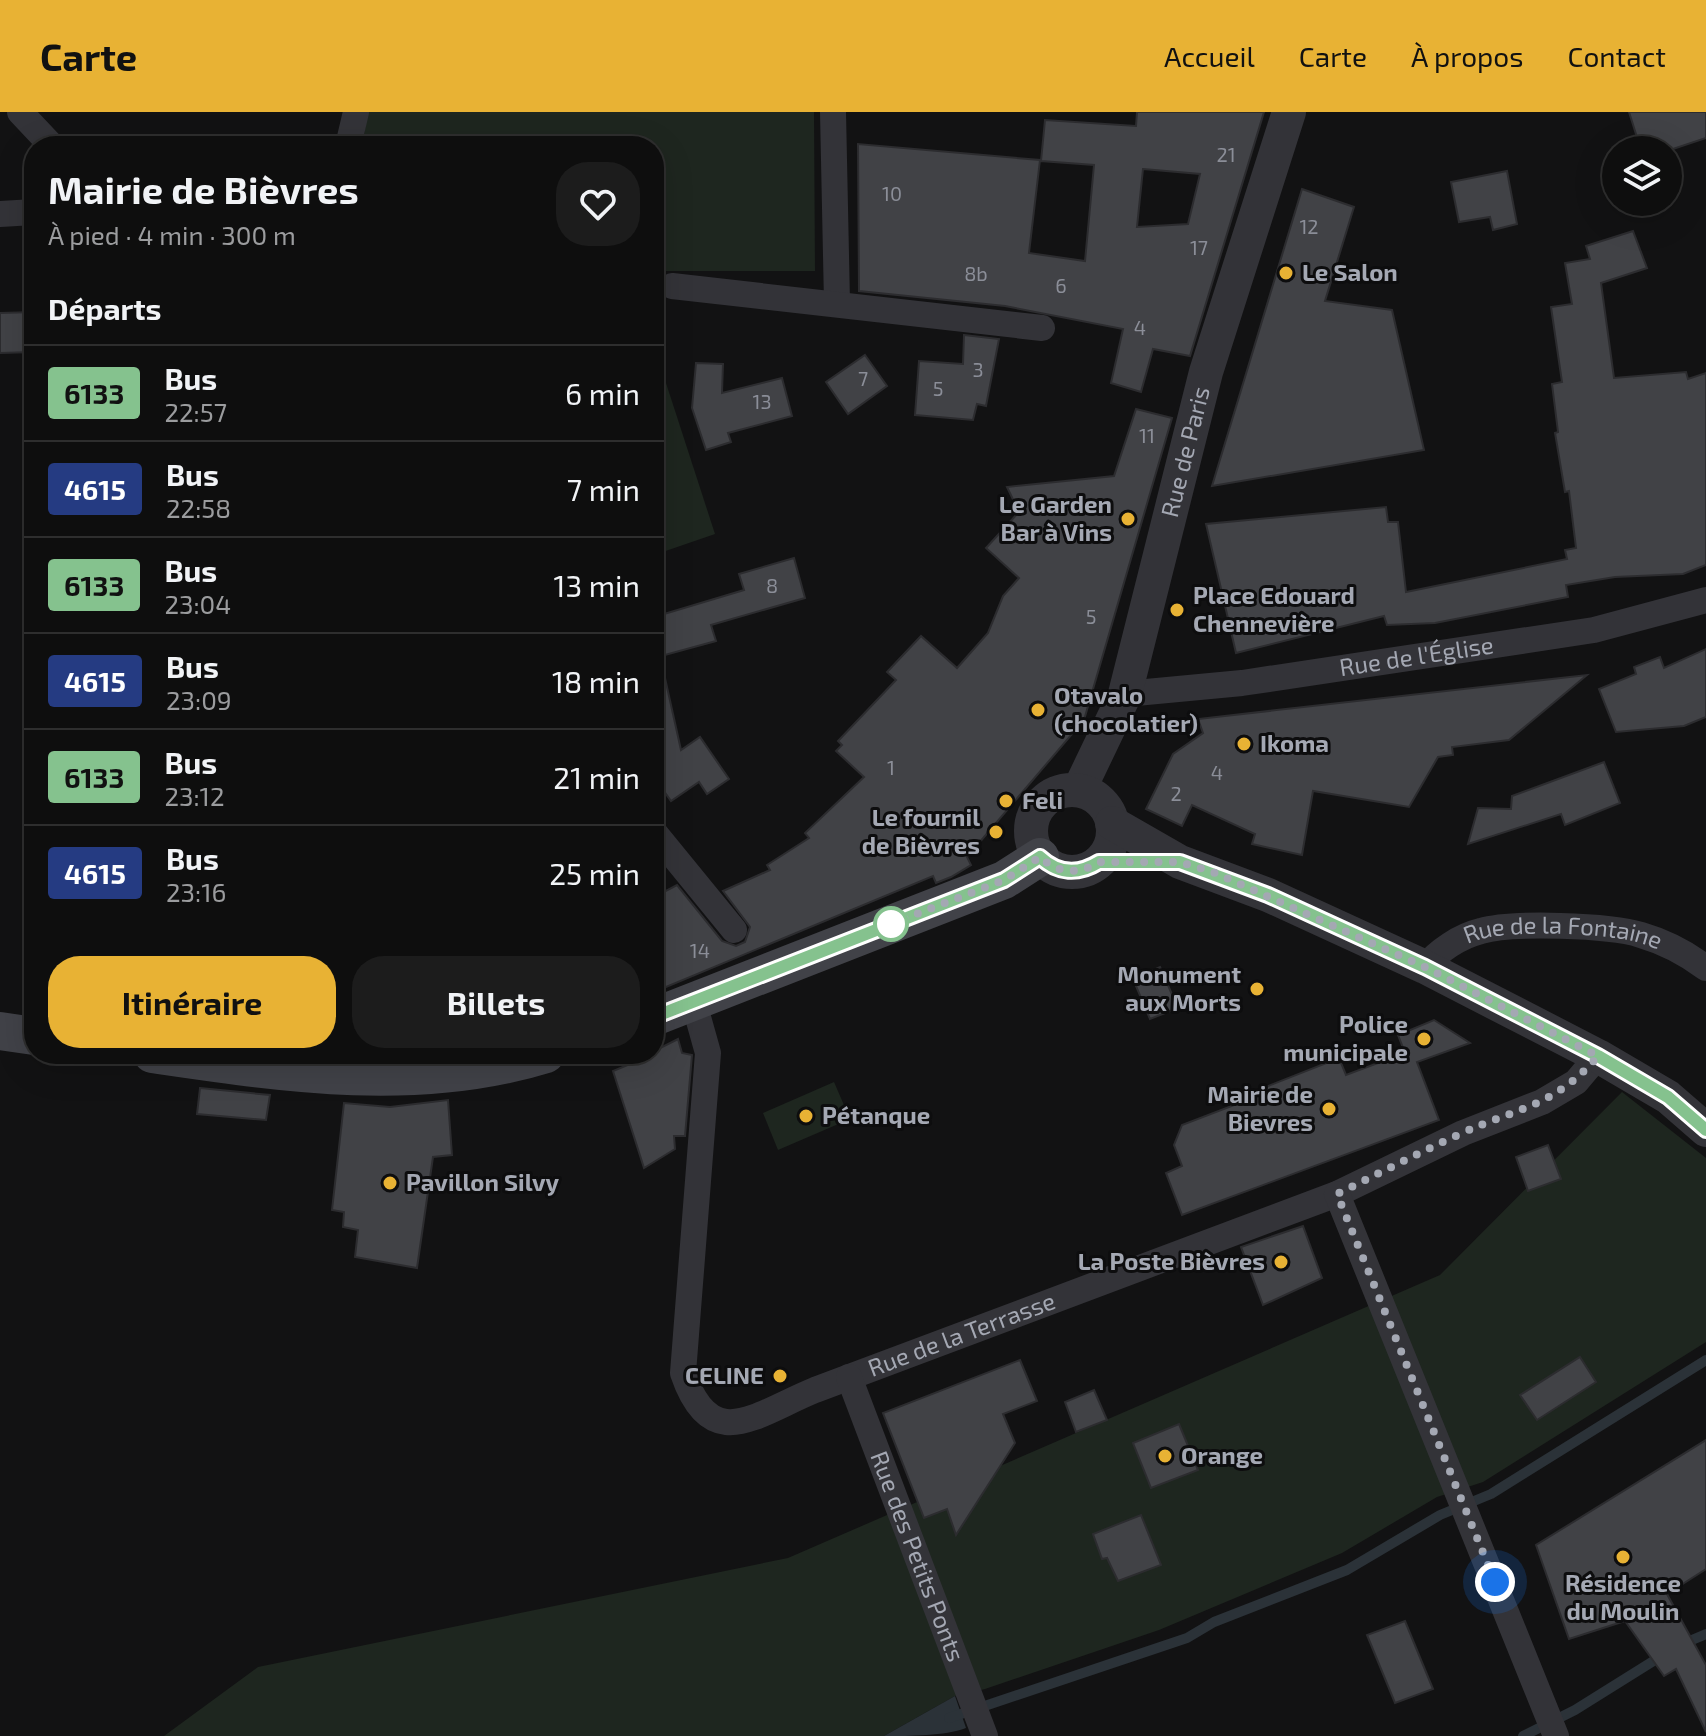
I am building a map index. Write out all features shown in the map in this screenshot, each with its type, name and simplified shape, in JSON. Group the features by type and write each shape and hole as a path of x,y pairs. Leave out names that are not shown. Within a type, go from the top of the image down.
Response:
{"main road":[{"path":"664,1014 1004,880 1040,857"},
{"path":"0,1031 24,1035"},
{"path":"221,1064 269,1071 396,1078 502,1064"}],"street":[{"path":"20,112 43,136"},
{"path":"350,136 356,112"},
{"path":"833,112 837,303"},
{"name":"Rue de Paris","path":"1079,790 1125,694 1206,372 1289,112"},
{"path":"0,214 24,213"},
{"path":"672,286 1042,328"},
{"name":"Rue de l'Église","path":"1125,694 1242,683 1594,630 1706,600"},
{"path":"1112,823 1108,851 1099,862 1089,868 1067,871 1040,857 1031,833 1038,808 1057,792 1079,790 1101,801 1112,823 1180,862 1268,895 1425,967 1598,1056 1668,1097 1706,1130"},
{"path":"664,844 734,930"},
{"path":"1099,862 1180,862"},
{"name":"Rue de la Fontaine","path":"1425,967 1437,953 1480,931 1524,926 1637,933 1671,946 1706,968"},
{"name":"Rue de la Terrasse","path":"694,1003 708,1053 683,1373 690,1395 701,1412 711,1420 734,1424 849,1377 1337,1194 1463,1133 1542,1102 1576,1082 1598,1056"},
{"path":"1337,1194 1556,1736"},
{"name":"Rue des Petits Ponts","path":"849,1377 984,1732"}],"shaded area":[{"path":"368,112 814,112 815,271 664,271 664,136 364,136"},
{"path":"664,377 715,534 664,552"},
{"name":"Pétanque","path":"834,1082 850,1119 778,1150 763,1113"},
{"path":"1622,1092 1706,1158 1706,1342 1483,1482 1437,1497 1342,1553 1159,1630 985,1689 955,1696 884,1736 164,1736 258,1667 788,1558 1440,1275"},
{"path":"955,1696 966,1728 938,1734 884,1736"}],"building":[{"path":"1137,112 1264,112 1190,356 1153,349 1141,392 1111,383 1123,329 1005,306 859,291 858,144 1040,160 1029,253 1085,261 1094,165 1041,161 1045,120 1136,126","holes":["1143,169 1200,174 1188,224 1137,227"]},
{"path":"1629,112 1706,112 1706,138 1682,146 1682,136 1637,136"},
{"path":"1507,171 1517,224 1493,230 1490,217 1459,222 1451,182"},
{"path":"1302,189 1354,207 1325,301 1392,310 1424,450 1212,486"},
{"path":"1633,231 1647,268 1601,283 1614,378 1686,372 1688,379 1706,373 1706,565 1683,574 1615,577 1566,585 1568,597 1435,623 1387,625 1384,616 1236,653 1206,524 1386,507 1388,522 1398,522 1406,592 1567,559 1565,550 1576,548 1569,491 1565,492 1555,433 1558,432 1552,384 1562,382 1551,307 1572,304 1565,263 1590,259 1586,246"},
{"path":"24,312 24,352 0,353 0,313"},
{"path":"964,335 999,339 986,406 977,404 973,420 915,415 919,361 963,364"},
{"path":"865,355 887,386 848,414 826,382"},
{"path":"696,363 723,364 722,393 782,378 792,416 728,433 731,442 706,450 692,408"},
{"path":"1136,409 1172,418 1084,720 967,857 971,865 936,883 933,876 664,988 664,892 677,885 722,941 736,946 745,942 750,927 723,891 770,870 767,865 809,838 805,833 864,777 836,751 842,745 838,741 896,680 887,672 921,636 957,668 988,633 1003,596 1019,578 986,548 1019,512 1007,487 1114,476"},
{"path":"794,558 805,598 711,625 716,641 664,655 664,614 744,590 739,574"},
{"path":"1706,649 1706,717 1684,726 1616,732 1599,689 1636,674 1634,667 1660,657 1664,668"},
{"path":"1587,675 1509,740 1452,747 1453,755 1438,757 1409,807 1313,791 1302,855 1252,844 1255,834 1192,805 1182,826 1146,809 1173,754 1203,733 1198,719"},
{"path":"664,678 681,750 700,737 729,779 707,794 699,782 671,801 664,791"},
{"path":"1604,762 1620,803 1565,825 1561,814 1468,844 1478,808 1511,809 1512,796"},
{"path":"1160,967 1178,1008 1150,1019 1133,979"},
{"name":"Mairie de Bievres","path":"1434,1020 1470,1043 1417,1062 1439,1120 1182,1215 1166,1173 1182,1166 1174,1145 1182,1125 1250,1099 1248,1094 1339,1058 1346,1075 1405,1053 1398,1035"},
{"path":"678,1039 682,1053 692,1055 685,1136 674,1136 675,1149 644,1168 613,1071 630,1064 664,1064 664,1046"},
{"path":"200,1088 270,1095 266,1120 197,1114"},
{"path":"448,1100 452,1155 433,1157 417,1268 355,1257 358,1230 343,1227 344,1212 332,1210 344,1103 390,1107"},
{"path":"1548,1145 1561,1179 1528,1191 1516,1157"},
{"name":"La Poste Bièvres","path":"1303,1226 1322,1278 1263,1305 1241,1247"},
{"path":"1580,1357 1596,1382 1537,1420 1520,1395"},
{"path":"1020,1360 1037,1401 1003,1414 1015,1443 956,1535 947,1509 924,1518 883,1413"},
{"path":"1094,1390 1107,1420 1076,1432 1065,1402"},
{"name":"Orange","path":"1179,1424 1198,1470 1151,1488 1133,1443"},
{"name":"Résidence du Moulin","path":"1706,1440 1706,1569 1667,1594 1706,1665 1706,1732 1676,1669 1664,1676 1625,1621 1569,1639 1536,1545"},
{"path":"1141,1515 1161,1565 1118,1581 1107,1558 1102,1559 1093,1534"},
{"path":"1405,1621 1433,1689 1395,1703 1367,1635"}],"waterway":[{"path":"949,1718 1187,1638 1214,1622 1347,1570 1440,1515 1491,1494 1706,1360"},
{"path":"1680,1645 1706,1634"},
{"path":"1523,1736 1575,1710 1663,1655"}],"bus line":[{"name":"6133","path":"664,1014 1004,880 1040,857 1047,864 1067,871 1089,868 1099,862 1180,862 1268,895 1425,967 1598,1056 1668,1097 1706,1130"}],"place":[{"name":"Le Salon","path":"1286,273"},
{"name":"Le Garden Bar à Vins","path":"1128,519"},
{"name":"Place Edouard Chennevière","path":"1177,610"},
{"name":"Otavalo (chocolatier)","path":"1038,710"},
{"name":"Ikoma","path":"1244,744"},
{"name":"Feli","path":"1006,801"},
{"name":"Le fournil de Bièvres","path":"996,832"},
{"name":"Monument aux Morts","path":"1257,989"},
{"name":"Police municipale","path":"1424,1039"},
{"name":"Mairie de Bievres","path":"1329,1109"},
{"name":"Pétanque","path":"806,1116"},
{"name":"Pavillon Silvy","path":"390,1183"},
{"name":"La Poste Bièvres","path":"1281,1262"},
{"name":"CELINE","path":"780,1376"},
{"name":"Orange","path":"1165,1456"},
{"name":"Résidence du Moulin","path":"1623,1557"}],"route":[{"path":"891,924 1004,880 1040,857 1047,864 1067,871 1089,868 1099,862 1180,862 1268,895 1425,967 1598,1056 1576,1082 1542,1102 1463,1133 1337,1194 1495,1582"}]}
